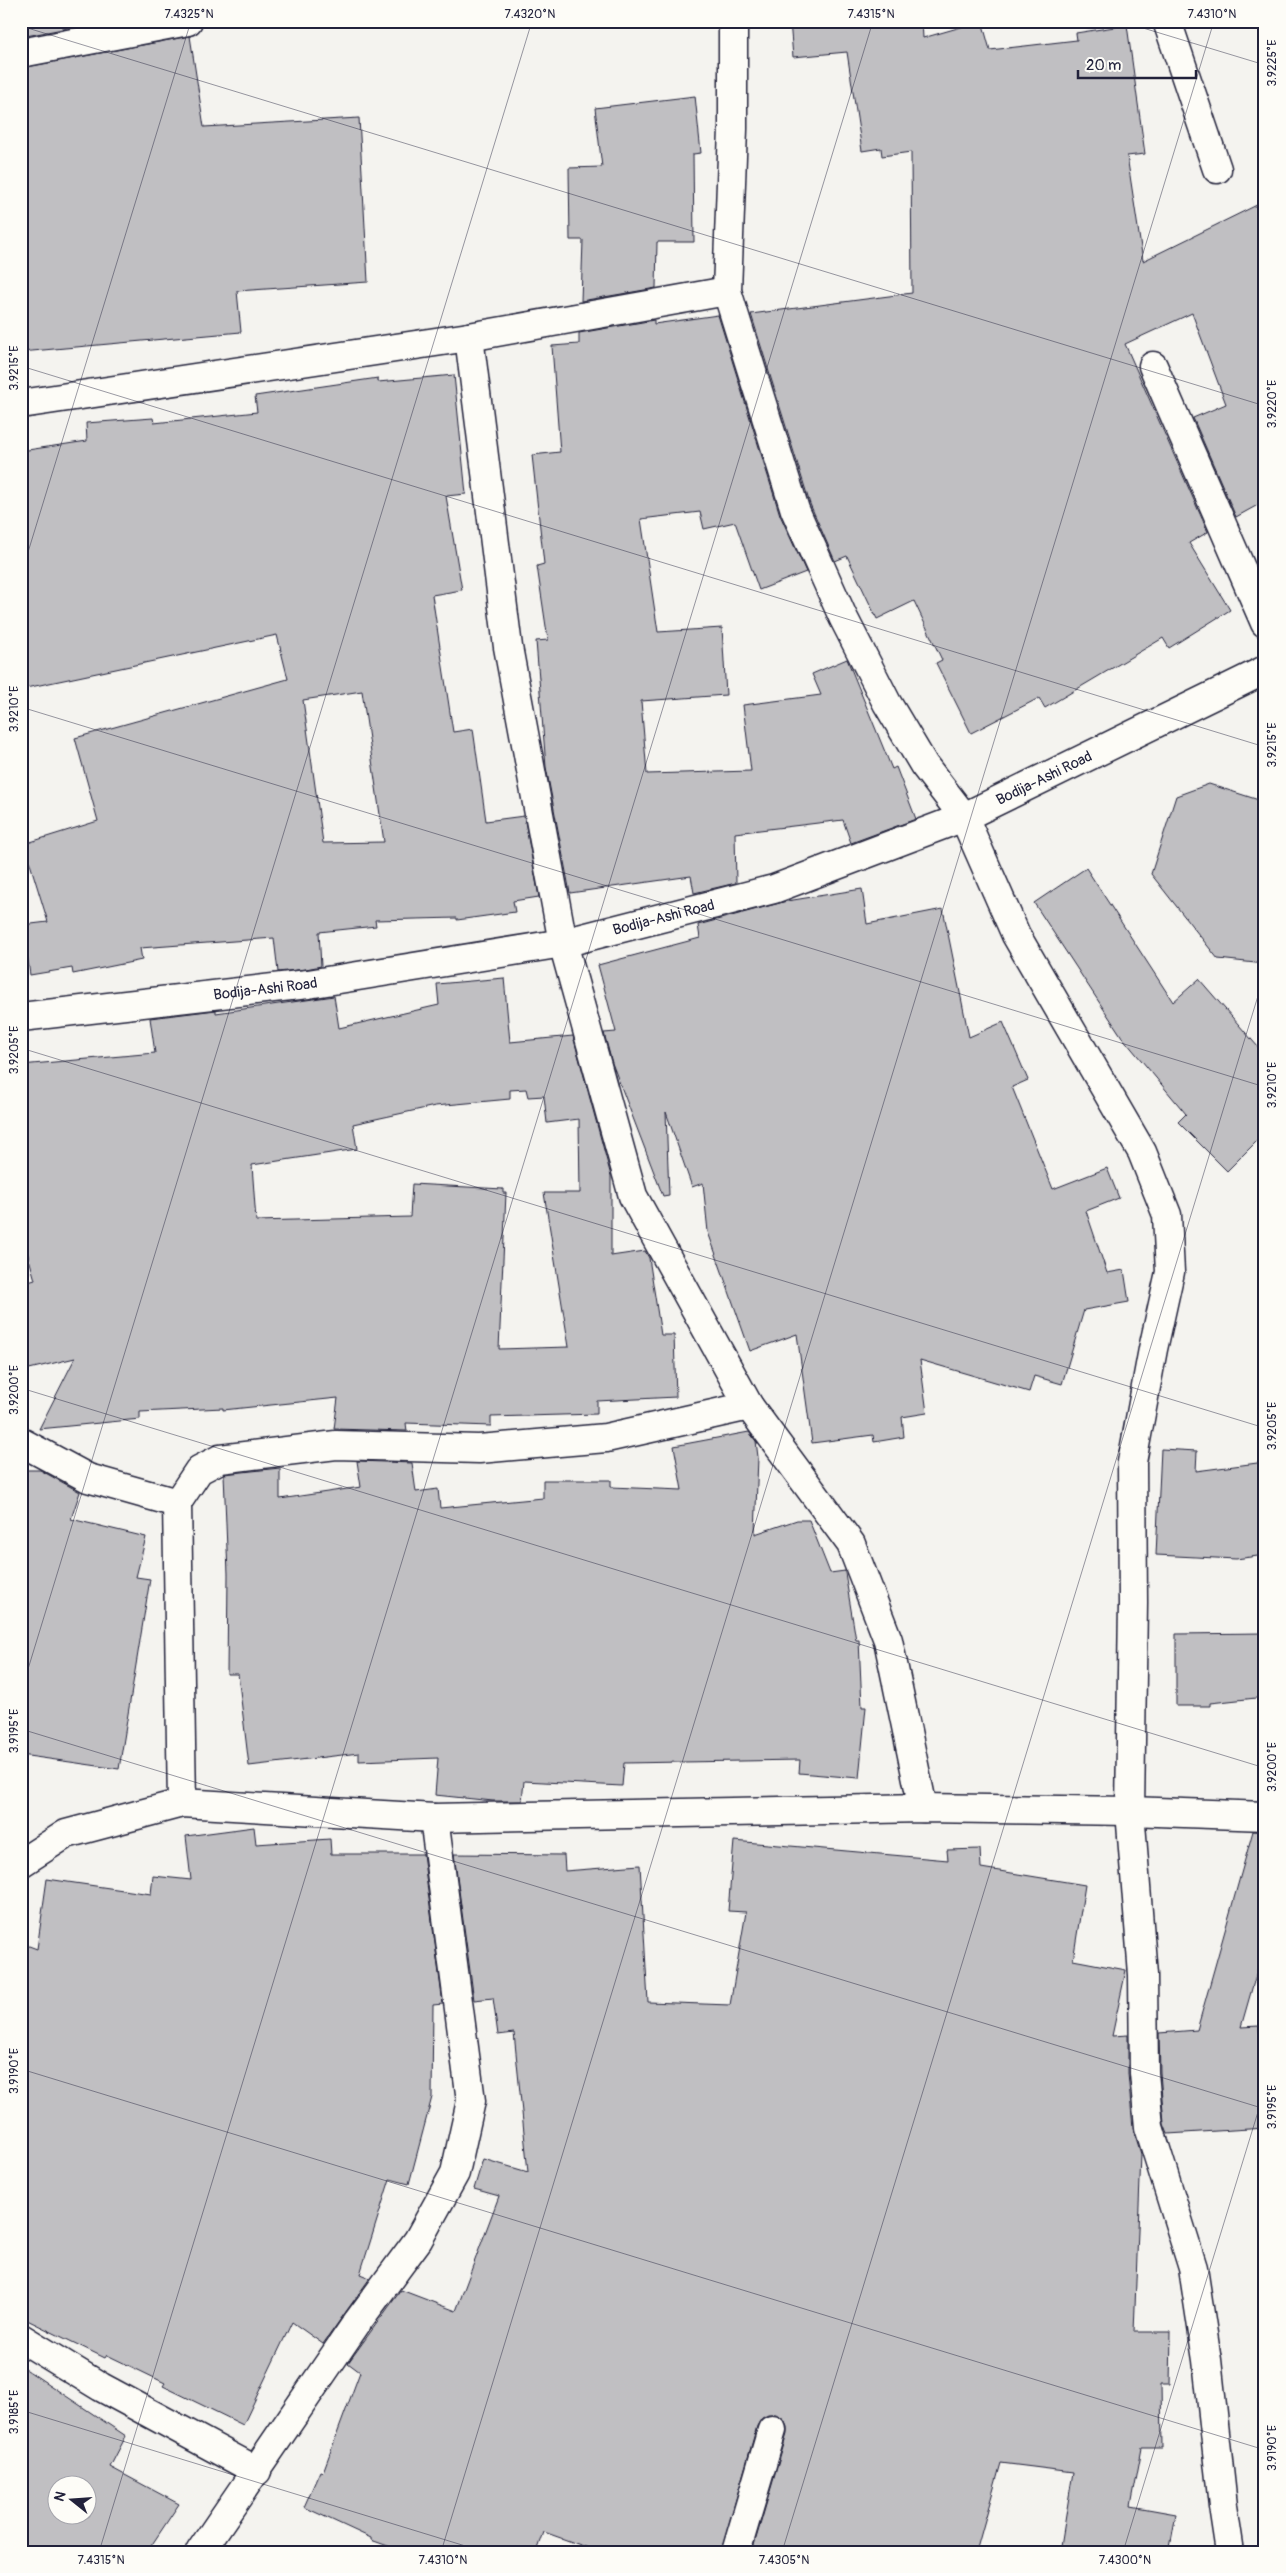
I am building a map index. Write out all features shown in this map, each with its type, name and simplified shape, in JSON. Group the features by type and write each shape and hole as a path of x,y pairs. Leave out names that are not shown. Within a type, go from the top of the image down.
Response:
{"street":[{"path":"21,52 188,21"},
{"path":"733,21 733,129 727,290 795,510 842,617 887,703 924,765 964,817 1016,935 1142,1152 1167,1215 1170,1272 1153,1349 1132,1462 1134,1603 1130,1811 1143,1975 1144,2073 1148,2127 1193,2268 1207,2360 1230,2552"},
{"path":"1167,21 1217,169"},
{"path":"21,404 469,337 727,290"},
{"path":"469,337 508,647 563,943 633,1196 749,1406 851,1544 888,1640 923,1808"},
{"path":"1153,366 1265,623"},
{"name":"Bodija-Ashi Road","path":"21,1017 308,984 563,943 774,889 964,817 1265,670"},
{"path":"182,1803 177,1503 199,1470 220,1459 336,1445 479,1449 606,1438 749,1406"},
{"path":"21,1442 88,1478 177,1503"},
{"path":"21,1863 66,1834 182,1803 434,1818 923,1808 1130,1811 1265,1816"},
{"path":"200,2552 358,2321 418,2240 455,2173 471,2101 434,1818"},
{"path":"21,2338 101,2387 257,2471"},
{"path":"736,2552 772,2430"}],"building":[{"path":"21,21 104,21 21,37"},
{"path":"790,21 922,21 923,38 982,21 990,50 1077,40 1076,33 1127,25 1145,154 1127,156 1143,261 1265,201 1265,501 1236,517 1193,418 1226,404 1192,313 1125,344 1208,532 1189,543 1230,610 1169,648 1163,638 1045,708 1039,698 971,733 936,663 942,660 914,601 877,619 847,556 835,561 810,504 751,314 912,293 911,152 882,156 881,148 862,151 847,52 793,57"},
{"path":"190,36 204,127 359,118 368,282 237,291 241,332 21,352 21,68"},
{"path":"695,96 701,153 693,154 694,242 657,242 656,288 581,301 583,240 570,240 569,168 602,167 595,108"},
{"path":"718,315 780,515 806,572 759,590 735,522 704,529 700,512 641,519 658,632 722,628 726,695 641,701 647,774 751,771 743,705 821,695 812,674 847,659 892,769 896,767 916,819 851,843 843,820 735,833 736,883 694,893 691,876 570,893 546,767 536,641 548,640 537,566 544,564 532,455 560,452 552,346 579,344 579,333 654,320 654,324"},
{"path":"454,375 466,494 446,496 462,590 432,595 453,732 473,729 486,821 524,816 539,897 513,901 515,912 457,920 457,918 375,920 376,926 319,932 321,966 306,969 278,972 274,938 140,948 142,960 73,974 72,968 30,975 23,925 48,922 24,844 98,821 75,738 288,679 277,635 21,689 21,451 87,441 86,423 153,418 154,423 257,412 255,396 378,378 378,382","holes":["362,691 384,842 323,843 303,700"]},
{"path":"1209,784 1265,802 1265,964 1218,959 1151,874 1176,796"},
{"path":"1086,868 1173,1002 1199,979 1265,1055 1265,1133 1227,1171 1178,1122 1186,1114 1122,1037 1034,903"},
{"path":"862,889 867,924 943,909 969,1037 1003,1022 1028,1080 1012,1087 1053,1189 1107,1168 1119,1198 1086,1211 1107,1273 1124,1270 1129,1302 1084,1310 1062,1384 1034,1376 1029,1392 920,1360 927,1413 902,1417 904,1437 874,1442 873,1435 812,1443 797,1334 750,1351 708,1232 703,1183 692,1187 666,1112 669,1195 663,1196 612,1063 604,1033 616,1032 598,965 700,938 698,925 787,901"},
{"path":"504,978 510,1042 573,1036 611,1176 611,1256 645,1251 649,1258 661,1335 674,1335 676,1397 597,1401 597,1414 491,1417 491,1426 406,1423 407,1431 334,1429 338,1398 223,1410 223,1408 140,1412 140,1419 39,1429 75,1358 21,1371 21,1284 35,1280 21,1230 21,1065 155,1053 150,1018 216,1010 216,1013 334,996 339,1028 439,1005 437,984","holes":["526,1089 528,1097 544,1096 547,1123 579,1119 580,1193 544,1193 569,1347 499,1349 506,1193 503,1193 503,1189 412,1184 410,1217 256,1221 252,1165 357,1149 353,1124 435,1106 510,1099 510,1090"]},
{"path":"749,1432 756,1441 758,1457 755,1534 797,1520 809,1520 830,1573 845,1571 856,1640 859,1640 862,1707 866,1707 859,1778 799,1773 800,1760 624,1763 622,1786 524,1781 522,1801 493,1801 435,1795 438,1758 359,1761 359,1753 249,1766 238,1674 227,1674 228,1574 224,1474 280,1468 280,1499 361,1487 357,1461 412,1463 416,1492 438,1489 440,1508 543,1498 543,1480 611,1480 611,1487 682,1490 674,1446"},
{"path":"1161,1449 1197,1451 1196,1471 1265,1462 1265,1555 1236,1559 1156,1555"},
{"path":"21,1470 40,1470 80,1492 71,1519 146,1537 136,1577 150,1579 119,1769 21,1755"},
{"path":"1265,1633 1265,1697 1210,1703 1210,1706 1176,1706 1176,1634"},
{"path":"254,1827 256,1844 330,1839 331,1854 423,1854 443,2004 433,2005 432,2097 409,2184 390,2179 360,2274 370,2278 323,2344 292,2322 243,2425 163,2386 165,2383 107,2355 105,2358 21,2317 21,1943 37,1949 47,1879 151,1894 153,1876 191,1880 186,1836"},
{"path":"1253,1831 1265,1832 1265,1943 1241,2027 1259,2026 1261,2057 1265,2056 1265,2128 1168,2134 1164,2124 1159,2033 1197,2030"},
{"path":"734,1841 948,1860 947,1850 980,1849 981,1868 1085,1885 1073,1960 1126,1970 1112,2036 1128,2035 1128,2074 1133,2128 1141,2154 1134,2332 1171,2332 1170,2384 1161,2384 1162,2448 1142,2448 1131,2506 1176,2514 1169,2552 1060,2552 1073,2472 1001,2463 976,2552 752,2552 787,2434 784,2420 776,2415 768,2415 762,2418 757,2426 721,2552 600,2552 544,2532 537,2552 405,2552 371,2540 371,2538 304,2507 320,2471 323,2472 360,2372 348,2363 401,2290 456,2311 499,2196 474,2189 483,2159 528,2172 514,2033 498,2035 493,1998 474,2000 454,1854 564,1855 565,1871 640,1865 648,2002 730,2005 746,1912 728,1911"},
{"path":"21,2366 126,2436 110,2467 179,2504 147,2552 21,2552"}]}
